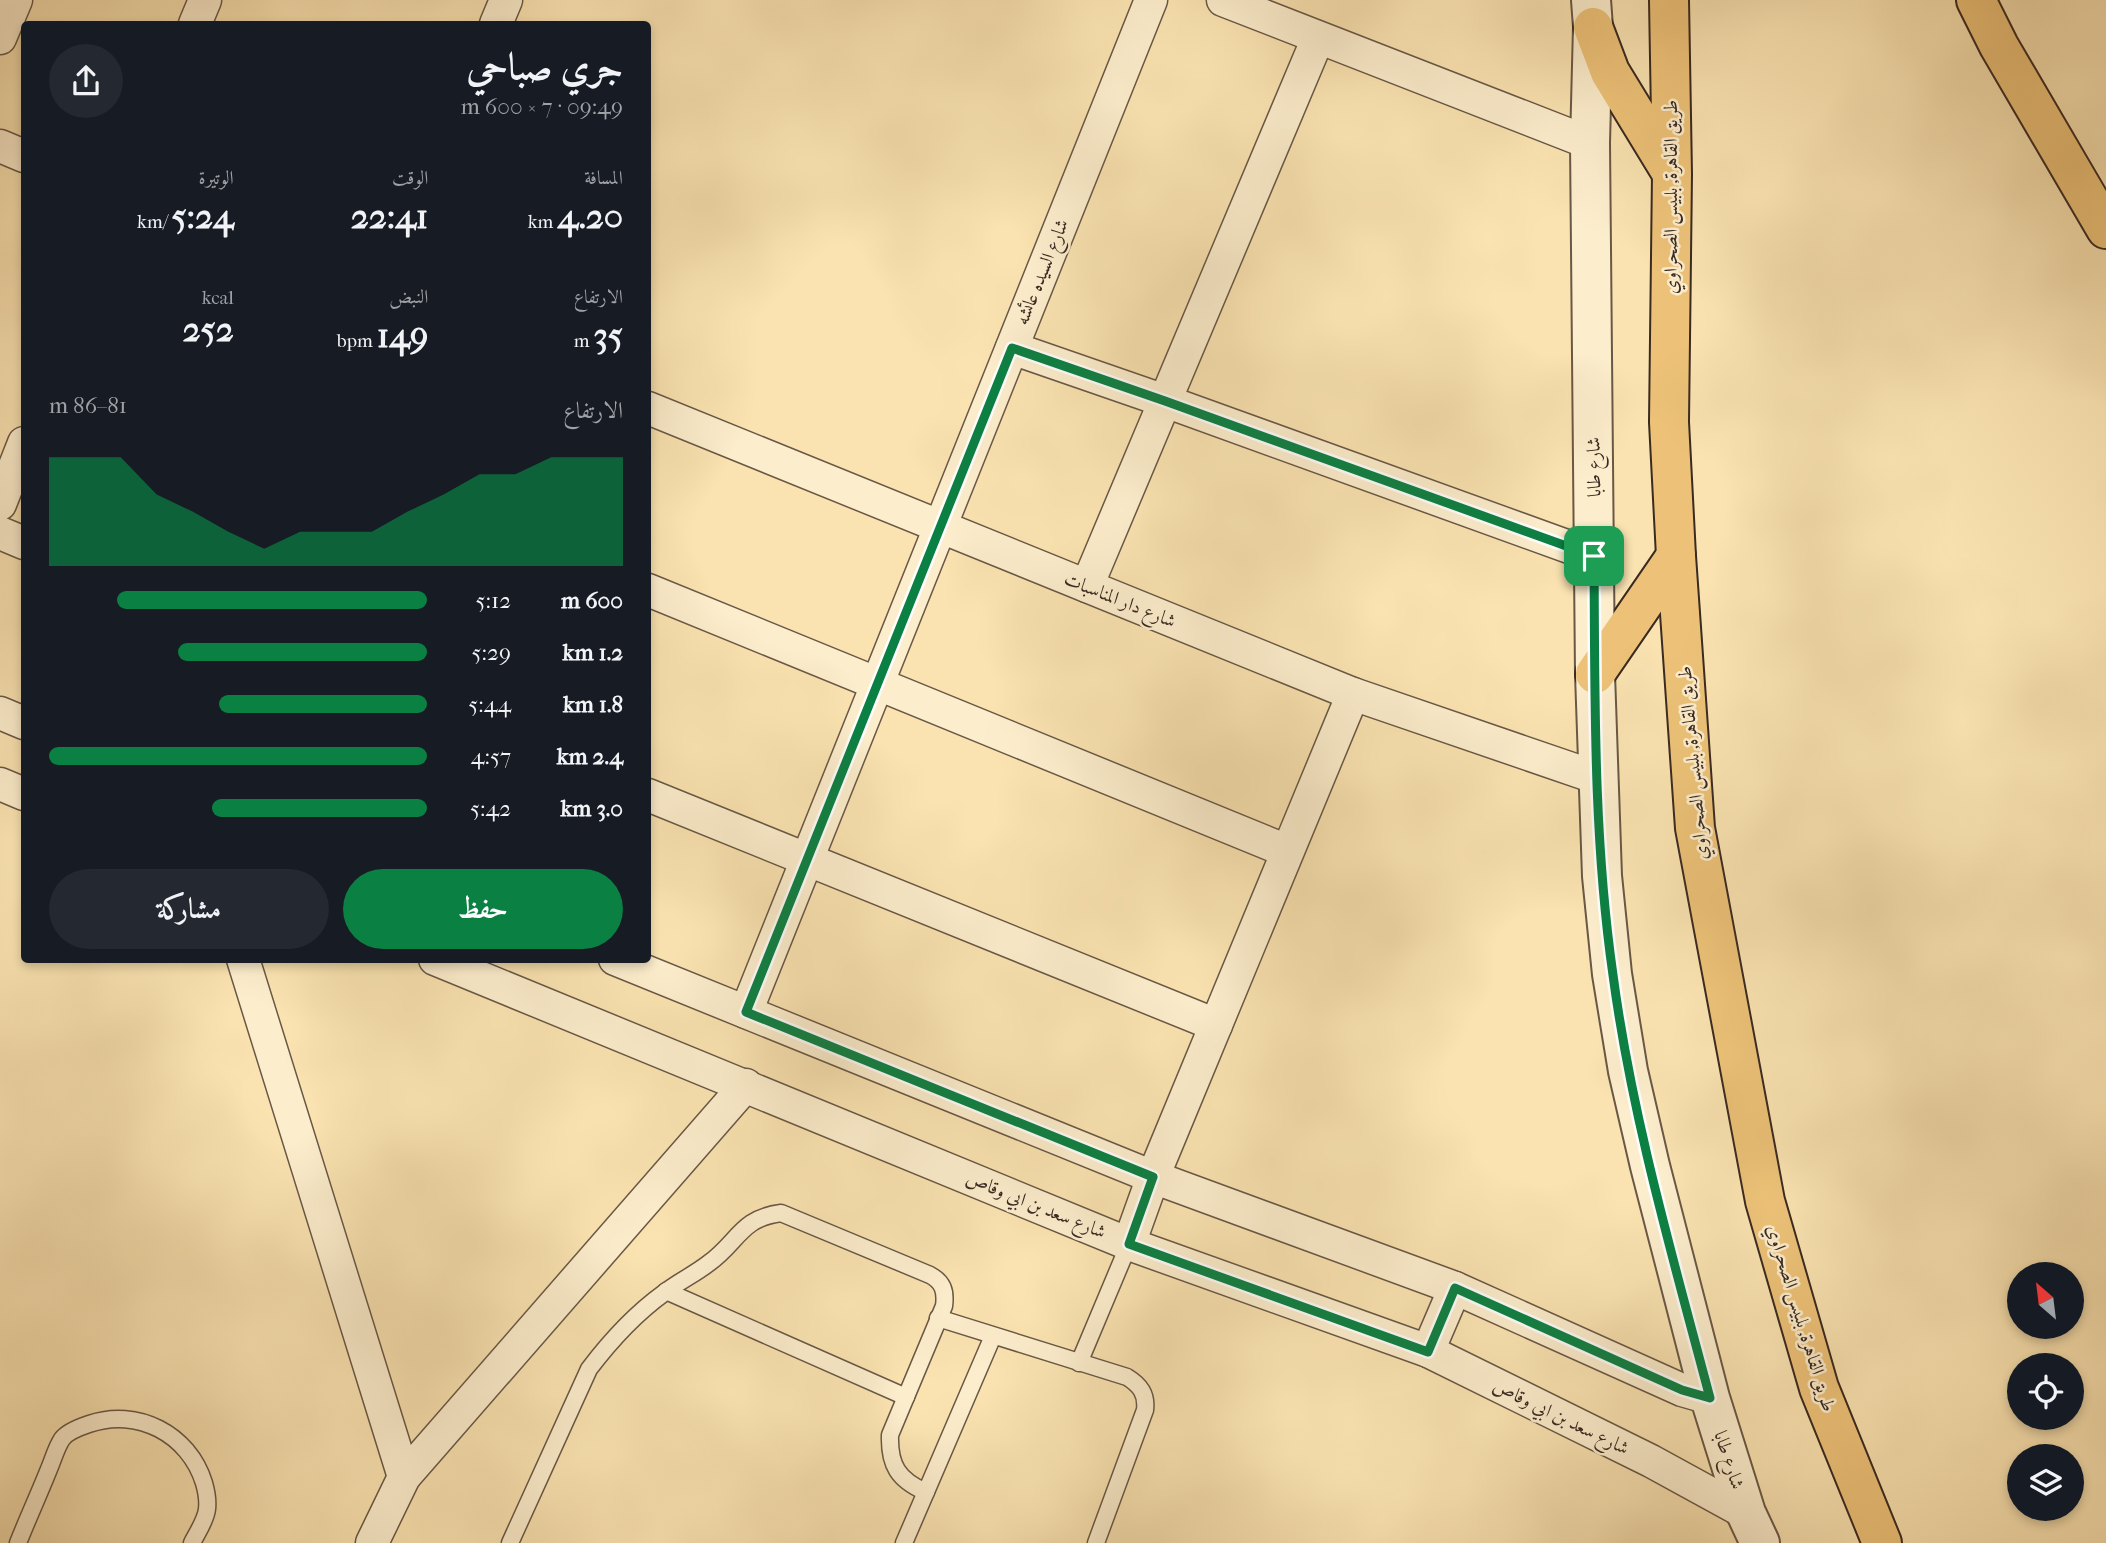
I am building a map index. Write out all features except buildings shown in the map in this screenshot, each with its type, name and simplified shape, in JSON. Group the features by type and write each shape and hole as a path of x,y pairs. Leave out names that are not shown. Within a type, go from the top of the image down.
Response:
{"highway":[{"name":"طريق القاهرة, بلبيس الصحراوي","path":"1669,0 1672,174 1669,422 1695,828 1765,1201 1819,1388 1882,1543"},
{"path":"1976,0 1999,46 2106,229"},
{"path":"1592,13 1609,72 1672,174"},
{"path":"1595,674 1676,556"}],"street":[{"path":"0,38 16,0"},
{"path":"196,21 205,0"},
{"path":"497,21 506,0"},
{"name":"شارع السيده عائشه","path":"746,1012 1151,0"},
{"path":"1223,0 1590,143"},
{"name":"شارع طابا","path":"1592,13 1590,143 1595,674 1604,888 1612,974 1628,1070 1650,1166 1710,1398 1753,1533"},
{"path":"1087,586 1318,38"},
{"path":"0,146 21,155"},
{"path":"1012,348 1594,556"},
{"name":"شارع دار المناسبات","path":"651,409 1353,694 1598,778"},
{"path":"0,503 21,450"},
{"path":"0,533 21,542"},
{"path":"651,591 1287,851"},
{"path":"1129,1244 1153,1177 1353,694"},
{"path":"0,713 21,722"},
{"path":"0,784 21,793"},
{"path":"651,796 1216,1025"},
{"path":"244,963 404,1477"},
{"name":"شارع سعد بن ابي وقاص","path":"445,963 1129,1244 1428,1352 1651,1461 1753,1533"},
{"path":"625,963 1153,1177 1455,1288 1682,1390 1710,1398"},
{"path":"372,1543 404,1477 746,1085"},
{"path":"1428,1352 1455,1288"}],"lane":[{"path":"510,1543 589,1369 620,1331 642,1310 710,1263 747,1224 769,1214 781,1213 937,1279 943,1286 945,1296 938,1318 890,1435 889,1451 901,1478 912,1487 926,1492"},
{"path":"1079,1363 1129,1244"},
{"path":"666,1291 906,1397"},
{"path":"938,1318 1127,1377 1137,1383 1146,1402 1144,1410 1096,1543"},
{"path":"904,1543 993,1336"},
{"path":"18,1543 62,1438 79,1427 99,1420 118,1418 138,1420 174,1437 200,1470 206,1489 208,1510 192,1543"}],"route":[{"path":"1012,348 1594,556 1602,876 1612,974 1628,1070 1650,1166 1710,1398 1682,1390 1455,1288 1428,1352 1129,1244 1153,1177 746,1012 1012,348"}]}
